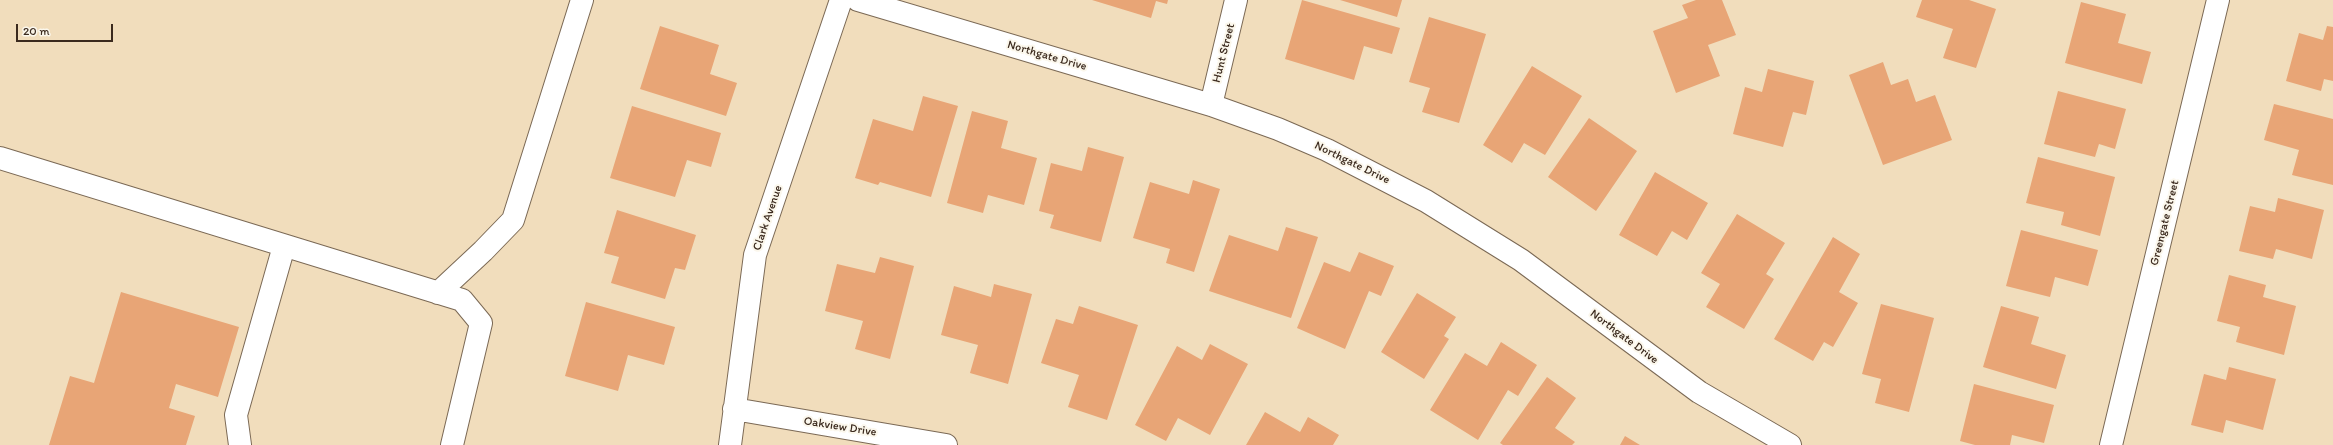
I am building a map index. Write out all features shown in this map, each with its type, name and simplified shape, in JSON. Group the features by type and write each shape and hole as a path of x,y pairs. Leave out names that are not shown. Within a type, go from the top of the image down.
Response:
{"street":[{"path":"438,293 484,251 512,220 582,0"},
{"name":"Clark Avenue","path":"730,445 755,255 841,0"},
{"name":"Northgate Drive","path":"858,0 1211,105 1278,129 1326,150 1426,201 1521,260 1699,392 1790,445"},
{"name":"Hunt Street","path":"1211,105 1236,0"},
{"name":"Greengate Street","path":"2111,445 2218,0"},
{"path":"0,158 462,300 482,323 452,445"},
{"path":"240,445 236,415 284,246"},
{"name":"Oakview Drive","path":"734,409 946,445"}],"building":[{"path":"1092,0 1168,0 1167,4 1156,1 1151,18"},
{"path":"1302,0 1400,28 1392,54 1364,46 1354,80 1285,59"},
{"path":"1340,0 1402,0 1397,17"},
{"path":"1696,0 1722,0 1736,35 1708,45 1720,76 1676,93 1653,31 1688,18 1682,5"},
{"path":"1922,0 1969,0 1996,9 1976,68 1943,58 1953,29 1916,17"},
{"path":"2081,2 2126,14 2118,43 2151,52 2142,84 2065,63"},
{"path":"1429,17 1486,34 1459,123 1422,112 1430,88 1409,82"},
{"path":"660,26 719,45 710,74 737,83 726,116 640,89"},
{"path":"2327,26 2333,27 2333,81 2324,79 2321,91 2286,81 2299,33 2323,40"},
{"path":"1883,62 1891,85 1908,79 1916,102 1935,95 1952,140 1883,165 1849,75"},
{"path":"1532,66 1582,96 1545,155 1524,143 1512,163 1483,145"},
{"path":"1768,69 1814,81 1806,115 1793,112 1783,147 1733,134 1745,87 1762,92"},
{"path":"2058,91 2126,109 2115,149 2099,144 2095,157 2044,144"},
{"path":"923,96 958,106 931,197 880,182 878,185 855,178 873,119 913,131"},
{"path":"2274,104 2333,119 2333,185 2292,175 2299,150 2264,140"},
{"path":"632,106 721,133 711,167 687,160 675,197 610,178"},
{"path":"972,111 1008,121 1001,148 1037,158 1024,205 988,195 983,213 947,203"},
{"path":"1589,118 1637,151 1596,211 1548,177"},
{"path":"1088,147 1124,157 1101,242 1050,228 1054,215 1039,211 1051,163 1082,171"},
{"path":"2038,157 2115,177 2100,236 2061,225 2064,212 2026,203"},
{"path":"1655,172 1708,203 1687,240 1672,231 1657,256 1619,235"},
{"path":"1193,180 1220,189 1194,272 1166,263 1170,249 1133,238 1150,182 1189,194"},
{"path":"2278,198 2324,210 2312,259 2276,249 2273,259 2239,251 2250,206 2275,212"},
{"path":"617,210 696,235 685,270 675,268 665,299 611,283 619,257 604,253"},
{"path":"1737,214 1785,243 1766,274 1774,279 1744,329 1706,307 1720,284 1701,273"},
{"path":"1286,227 1318,237 1291,318 1209,291 1229,235 1278,251"},
{"path":"2021,230 2098,250 2088,286 2055,277 2050,297 2006,286"},
{"path":"1833,237 1860,254 1839,292 1858,303 1833,347 1824,342 1813,361 1774,339"},
{"path":"1359,252 1394,266 1381,296 1369,291 1345,349 1297,328 1324,262 1350,272"},
{"path":"880,257 914,266 890,359 855,349 863,321 825,311 837,264 875,273"},
{"path":"2229,275 2266,285 2263,297 2296,306 2284,355 2236,342 2240,327 2217,321"},
{"path":"994,284 1032,294 1008,384 970,373 978,345 941,335 954,286 991,297"},
{"path":"121,292 239,327 218,397 176,384 169,408 195,416 186,445 49,445 70,376 94,383"},
{"path":"1417,293 1456,317 1444,336 1449,339 1424,379 1381,352"},
{"path":"586,302 675,327 664,365 628,355 618,391 565,376"},
{"path":"1881,304 1934,318 1909,412 1875,403 1881,379 1862,374"},
{"path":"1079,306 1138,325 1107,420 1068,407 1079,375 1041,363 1056,319 1073,324"},
{"path":"2001,306 2039,317 2031,344 2066,355 2056,389 1983,367"},
{"path":"1501,342 1537,365 1518,396 1508,390 1478,440 1430,410 1465,353 1487,366"},
{"path":"1210,344 1248,364 1210,435 1178,418 1166,441 1135,425 1177,346 1202,360"},
{"path":"2229,367 2276,379 2263,430 2226,420 2223,433 2191,425 2204,374 2226,380"},
{"path":"1547,377 1576,398 1555,428 1575,442 1572,445 1503,445 1500,443"},
{"path":"1974,384 2054,405 2044,443 2012,435 2010,445 1975,445 1960,441"},
{"path":"1265,412 1300,432 1308,417 1339,435 1333,445 1246,445"},
{"path":"1625,436 1640,445 1620,445"}]}
